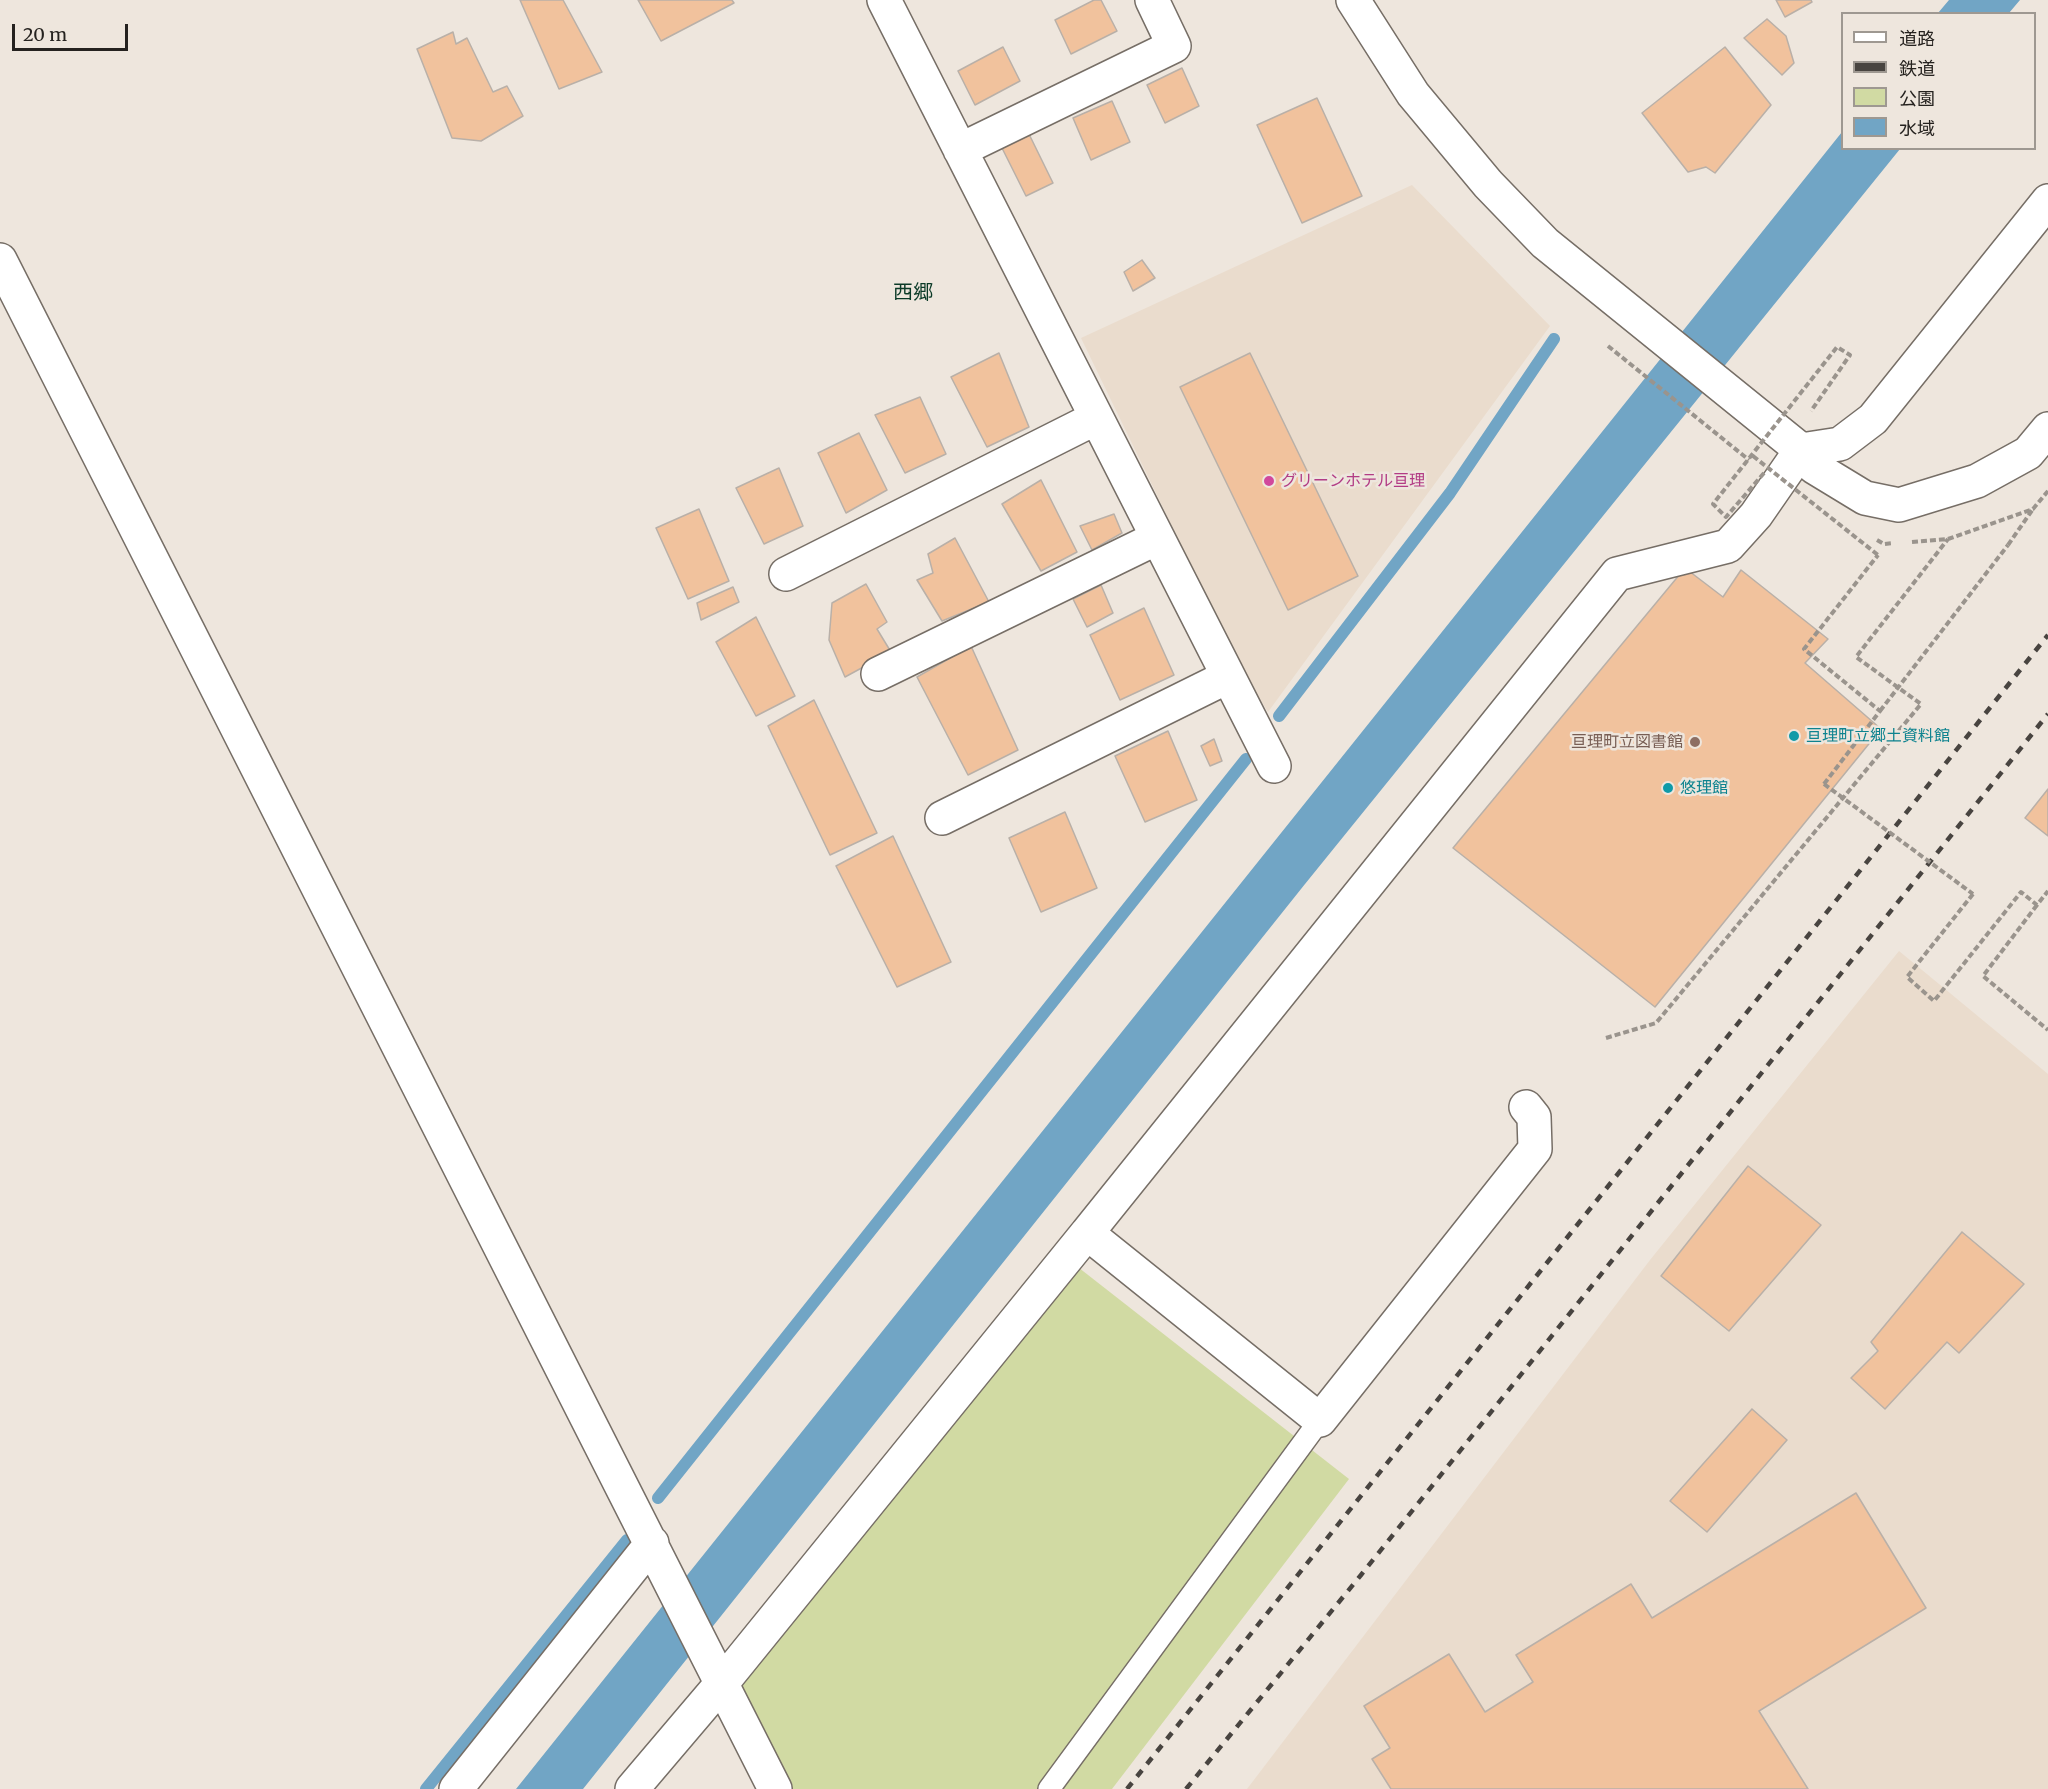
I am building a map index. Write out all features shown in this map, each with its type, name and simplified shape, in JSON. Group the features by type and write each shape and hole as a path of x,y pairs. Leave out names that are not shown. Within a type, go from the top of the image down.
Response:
{"street":[{"path":"960,150 1174,46 1152,0"},
{"path":"1353,0 1413,94 1488,184 1545,243 1800,450 1814,467 1865,498 1899,505 1977,481 2028,453 2048,429"},
{"path":"891,2 960,150 1274,766"},
{"path":"632,1789 714,1669 1087,1233 1617,574 1728,546 1756,515 1800,450 1840,444 1873,419 2048,201"},
{"path":"0,260 776,1789"},
{"path":"786,574 1096,418"},
{"path":"878,674 1157,538"},
{"path":"942,818 1227,676"},
{"path":"1087,1233 1320,1420 1535,1149 1534,1117 1526,1107"},
{"path":"456,1789 657,1553"}],"lane":[{"path":"1049,1789 1320,1420"}],"path":[{"path":"1608,346 1715,432"},
{"path":"1764,473 1725,517 1713,504 1837,347 1850,356 1811,411"},
{"path":"1753,456 1878,555 1804,649 1880,711"},
{"path":"2034,509 1824,784 1973,894 1907,977 1934,1001 2021,892 2037,905"},
{"path":"1606,1038 1656,1023 1921,704 1856,657 1948,539"},
{"path":"2048,891 1983,976 2048,1030"}],"shaded area":[{"path":"1412,185 1550,326 1268,712 1241,669 1081,338"},
{"path":"1899,951 2048,1074 2048,1789 1247,1789 1650,1260"}],"green space":[{"path":"1074,1264 1349,1479 1112,1789 791,1789 736,1683"}],"water":[{"path":"1949,0 2020,0 2010,12 1939,12"},
{"path":"1841,133 1841,150 1899,150 1305,884 583,1789 516,1789"}],"building":[{"path":"520,0 563,0 602,72 559,89"},
{"path":"638,0 732,0 734,3 661,41"},
{"path":"1094,0 1101,0 1117,31 1071,54 1055,20"},
{"path":"1776,0 1811,0 1812,2 1785,17"},
{"path":"1767,19 1786,36 1794,63 1782,75 1744,38"},
{"path":"453,32 456,44 467,38 493,92 507,86 523,116 481,141 452,138 417,49"},
{"path":"1003,47 1020,81 975,105 958,71"},
{"path":"1725,47 1771,105 1715,173 1706,167 1688,172 1642,113"},
{"path":"1182,68 1199,106 1165,123 1147,85"},
{"path":"1317,98 1362,196 1302,223 1257,125"},
{"path":"1112,101 1130,142 1091,160 1073,118"},
{"path":"1027,130 1053,183 1026,196 1000,144"},
{"path":"1142,260 1155,278 1133,291 1124,272"},
{"path":"999,353 1029,427 987,447 951,377"},
{"name":"グリーンホテル亘理","path":"1250,353 1358,576 1288,610 1180,387"},
{"path":"920,397 946,454 905,473 875,415"},
{"path":"859,433 887,490 846,513 818,453"},
{"path":"779,468 803,526 764,544 736,488"},
{"path":"1041,480 1077,552 1041,571 1002,504"},
{"path":"699,509 729,581 688,599 656,528"},
{"path":"1114,514 1122,533 1092,550 1080,526"},
{"path":"955,538 989,602 942,621 917,580 933,573 928,554"},
{"name":"悠理館","path":"1685,568 1723,597 1741,570 1828,639 1805,663 1881,729 1655,1007 1453,848"},
{"path":"866,584 887,622 877,629 891,652 845,677 829,640 832,603"},
{"path":"1101,585 1113,613 1087,627 1073,599"},
{"path":"733,587 739,602 701,620 697,603"},
{"path":"1144,608 1174,675 1120,700 1090,635"},
{"path":"756,617 795,696 756,716 716,642"},
{"path":"971,646 1018,750 968,775 917,677"},
{"path":"814,700 877,833 830,855 768,726"},
{"path":"1168,731 1197,800 1145,822 1115,756"},
{"path":"1214,739 1222,761 1210,766 1201,746"},
{"path":"2048,789 2048,836 2025,818"},
{"path":"1065,812 1097,888 1041,912 1009,838"},
{"path":"893,836 951,962 897,987 836,866"},
{"path":"1748,1166 1821,1225 1729,1331 1661,1276"},
{"path":"1962,1232 2024,1284 1959,1353 1947,1342 1885,1409 1851,1378 1878,1351 1871,1342"},
{"path":"1752,1409 1787,1440 1707,1532 1670,1501"},
{"path":"1856,1493 1926,1608 1759,1711 1808,1789 1391,1789 1372,1759 1390,1748 1364,1706 1449,1654 1485,1712 1533,1682 1516,1655 1631,1584 1652,1618"}],"waterway":[{"path":"1279,716 1450,493 1554,339"},
{"path":"658,1498 1246,759"},
{"path":"426,1789 627,1540"}],"railway":[{"path":"1127,1789 2048,635"},
{"path":"1186,1789 1361,1575 2048,714"}],"place":[{"name":"グリーンホテル亘理","path":"1269,481"},
{"name":"亘理町立郷土資料館","path":"1794,736"},
{"name":"亘理町立図書館","path":"1695,742"},
{"name":"悠理館","path":"1668,788"}],"district":[{"name":"西郷","path":"913,293"}]}
